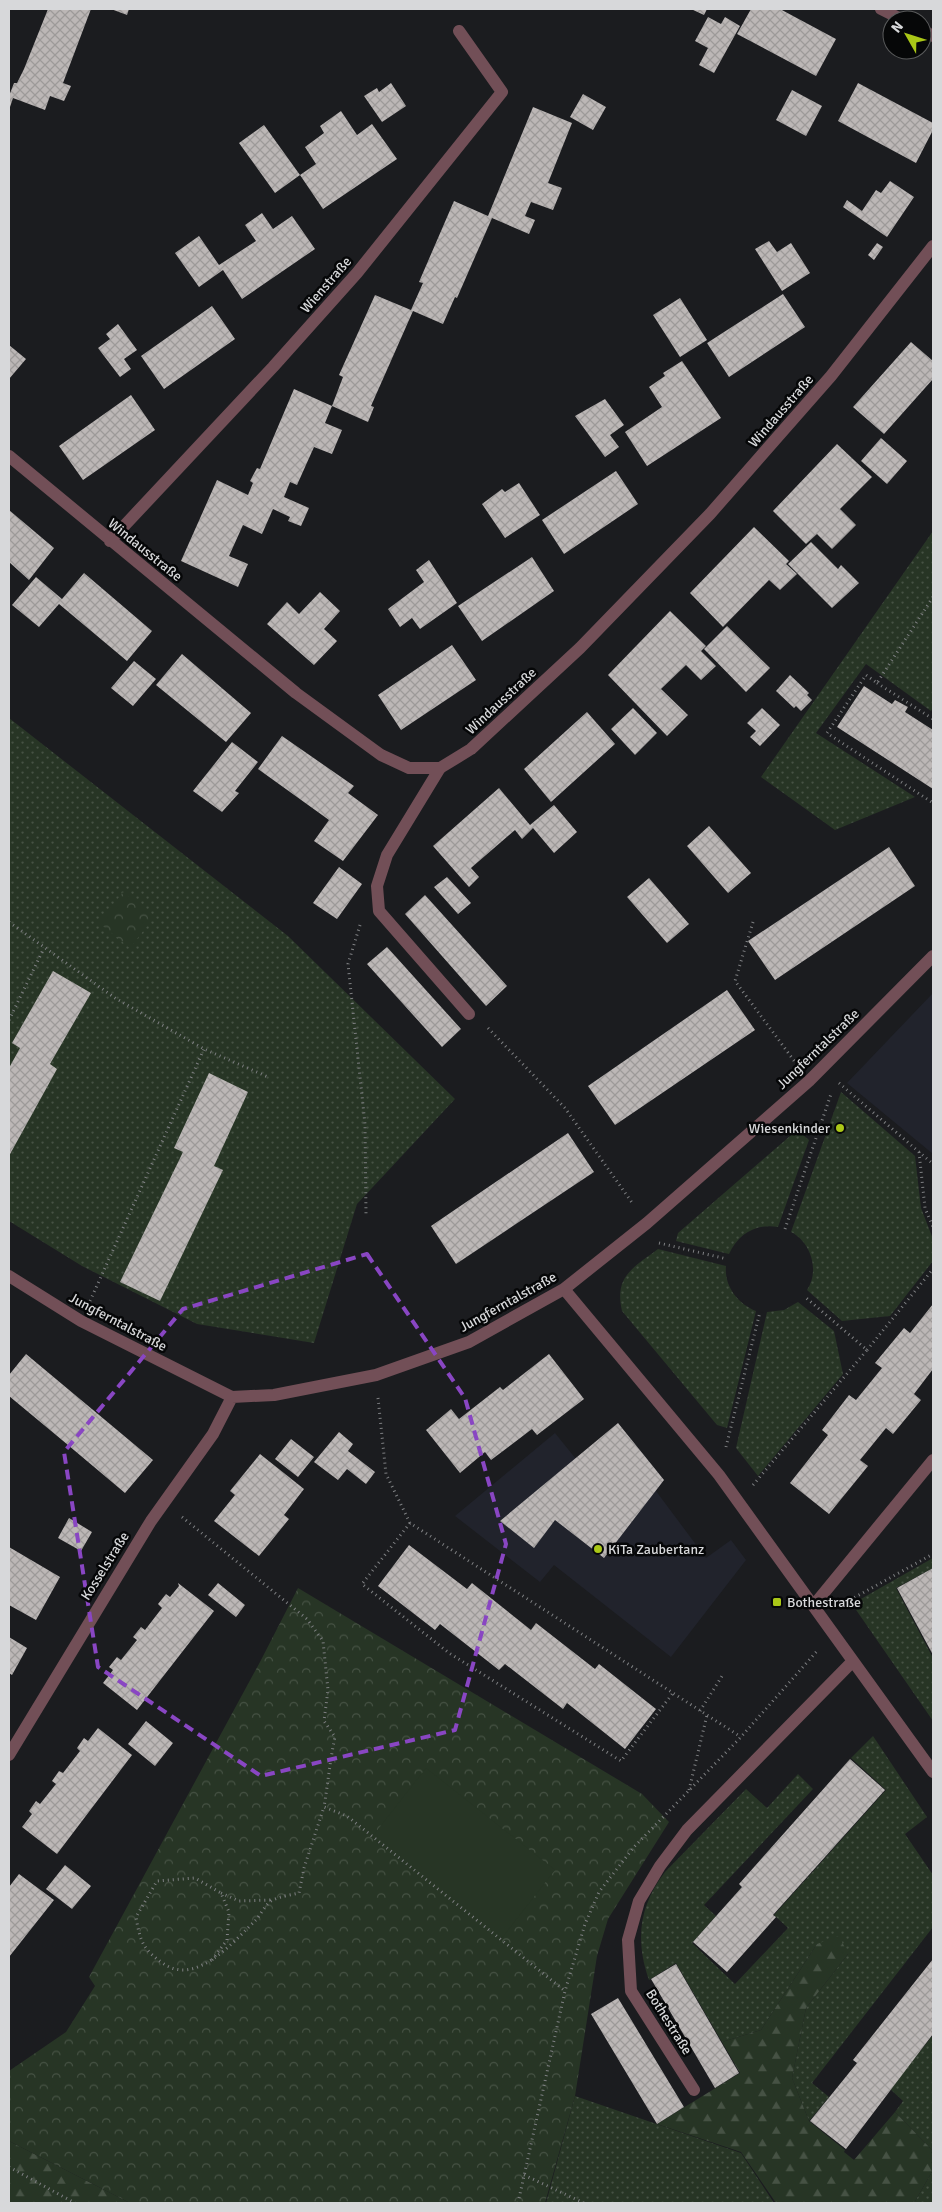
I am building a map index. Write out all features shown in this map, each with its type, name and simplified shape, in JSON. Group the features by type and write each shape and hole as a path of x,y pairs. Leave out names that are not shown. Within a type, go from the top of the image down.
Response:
{"street":[{"name":"Wienstraße","path":"110,542 274,367 356,273 502,92 459,31"},
{"name":"Windausstraße","path":"9,456 110,542 296,693 381,755 410,768 440,768 471,749 580,648 710,514 830,376 933,246"},
{"path":"440,768 387,855 376,886 379,911 469,1014"},
{"name":"Jungferntalstraße","path":"9,1276 81,1321 232,1397 274,1395 376,1375 469,1342 564,1289 647,1223 808,1081 933,956"},
{"path":"564,1289 720,1475 933,1772"},
{"name":"Kosselstraße","path":"9,1755 67,1657 164,1502 213,1434 232,1397"},
{"path":"814,1605 933,1460"},
{"name":"Bothestraße","path":"694,2090 631,1991 628,1940 638,1901 660,1866 687,1830 853,1661"}],"path":[{"path":"877,683 933,597"},
{"path":"933,719 866,675 827,733 933,803"},
{"path":"366,1214 365,1124 348,964 376,886"},
{"path":"9,922 115,998 204,1049 268,1077"},
{"path":"753,922 735,981 808,1081"},
{"path":"9,1020 44,948"},
{"path":"469,1014 477,1017 558,1099 647,1223"},
{"path":"81,1321 204,1049"},
{"path":"785,1229 835,1080 933,1164"},
{"path":"919,1152 925,1208 933,1227"},
{"path":"630,1236 727,1259"},
{"path":"739,1501 933,1269"},
{"path":"804,1296 867,1350"},
{"path":"720,1475 760,1312"},
{"path":"376,1375 386,1474 410,1523 741,1737"},
{"path":"164,1502 307,1619 323,1641 328,1690 324,1721 335,1737 328,1767 324,1806 304,1868 299,1893 272,1900 239,1901 195,1878 157,1881 136,1917 141,1942 153,1957 171,1969 191,1969 212,1960 257,1919 272,1900"},
{"path":"410,1523 362,1584 449,1653 621,1762 673,1693"},
{"path":"821,1616 933,1554"},
{"path":"700,1711 722,1676"},
{"path":"689,1791 707,1715"},
{"path":"324,1806 347,1816 565,1991"},
{"path":"212,1960 227,1940 228,1912 221,1893"},
{"path":"9,2167 75,2203"},
{"path":"524,2175 584,2203"}],"highlighted area":[{"path":"367,1254 465,1398 506,1544 455,1730 261,1776 98,1667 64,1452 183,1309"}],"shaded area":[{"path":"933,993 933,1154 847,1083"},
{"name":"KiTa Zaubertanz","path":"618,1423 664,1480 656,1491 706,1558 731,1540 746,1560 671,1657 554,1565 540,1582 455,1516 555,1433 576,1459"}],"green space":[{"path":"933,531 933,708 931,711 866,664 816,733 915,797 835,830 761,777"},
{"path":"9,718 288,936 455,1099 357,1204 314,1343 197,1324 82,1266 9,1221"},
{"path":"123,892 154,917 130,948 99,923"},
{"path":"841,1092 915,1156 921,1208 933,1239 933,1261 890,1316 842,1321 807,1290 813,1274 811,1258 804,1243 791,1232"},
{"path":"797,1130 809,1140 778,1227 762,1227 749,1232 737,1241 729,1254 676,1241 678,1233"},
{"path":"658,1249 726,1266 727,1280 738,1299 756,1311 727,1428 717,1425 622,1311 620,1299 623,1281 634,1268"},
{"path":"798,1302 834,1331 843,1374 758,1476 736,1448 767,1312 784,1310"},
{"path":"933,1558 933,1568 896,1588 933,1658 933,1721 852,1604"},
{"path":"298,1588 642,1794 669,1822 608,1919 597,1956 575,2096 545,2203 130,2203 9,2141 9,2071 66,2032 95,1986 89,1977 260,1662"},
{"path":"873,1736 927,1817 905,1834 933,1875 933,1927 812,2083 829,2097 809,2121 792,2078 806,2008 848,1954 817,1944 761,2030 722,2042 676,1963 649,1980 642,1951 642,1924 650,1898 665,1872 746,1789 767,1808 798,1774 813,1789 704,1905 716,1916 692,1943 735,1984 788,1928 774,1915 886,1790 851,1758"},
{"path":"426,1768 555,1870 501,1939 372,1837"},
{"path":"839,1936 848,1954 806,2008 792,2078 809,2121 845,2150 844,2152 854,2160 895,2112 933,2151 933,2170 914,2203 776,2203 741,2152 657,2124 740,2073 722,2042 761,2030 817,1944"},
{"path":"933,2035 933,2151 895,2112 903,2101 890,2089"},
{"path":"575,2096 741,2153 774,2203 546,2203"},
{"path":"9,2141 130,2203 9,2203"},
{"path":"933,2170 933,2203 914,2203"}],"building":[{"path":"48,9 91,9 63,83 71,86 64,101 50,96 45,110 13,98 9,110 9,96 14,83 17,83 24,69"},
{"path":"111,9 129,9 127,15"},
{"path":"691,9 707,9 704,15"},
{"path":"751,9 780,9 836,39 816,76 737,34"},
{"path":"708,17 721,24 725,17 740,26 714,73 699,65 708,48 695,41"},
{"path":"391,83 406,106 382,122 364,96 377,88 379,92"},
{"path":"858,83 933,123 933,130 916,163 838,121"},
{"path":"792,90 822,106 806,136 776,120"},
{"path":"583,94 606,107 593,130 570,117"},
{"path":"533,107 572,123 548,183 562,188 553,210 531,202 525,216 535,220 529,234 492,218 457,298 455,297 443,324 413,311 371,406 374,407 368,422 332,406 343,377 339,375 375,295 411,310 423,283 419,282 454,201 488,216"},
{"path":"341,111 357,135 372,124 397,159 323,209 300,175 316,164 305,147 324,133 320,126"},
{"path":"264,125 300,175 275,193 239,143"},
{"path":"890,181 914,197 887,237 843,207 847,200 862,211 876,190 881,193"},
{"path":"262,213 273,229 292,216 315,249 242,299 223,270 199,287 175,253 199,236 219,265 256,241 245,225"},
{"path":"769,241 777,252 791,243 810,273 782,291 755,249"},
{"path":"877,243 883,247 874,260 868,255"},
{"path":"783,294 805,327 729,377 707,343"},
{"path":"680,298 707,340 680,357 653,315"},
{"path":"212,306 235,339 164,389 141,356"},
{"path":"118,324 137,350 124,359 131,369 120,377 98,348 110,339 106,334"},
{"path":"911,342 933,361 933,379 884,434 853,407"},
{"path":"9,345 26,359 9,379"},
{"path":"682,361 721,418 647,466 625,432 662,407 649,387 665,376 663,373"},
{"path":"294,389 332,406 325,423 342,430 332,454 314,447 297,485 290,482 284,497 309,508 301,526 288,521 290,517 273,509 262,534 243,525 229,556 248,564 238,587 181,561 217,480 248,495 253,483 250,481 257,468 260,469"},
{"path":"131,395 155,430 83,480 59,446"},
{"path":"605,399 624,425 610,435 619,447 605,457 575,416"},
{"path":"881,438 907,461 887,484 861,461"},
{"path":"837,444 872,477 840,509 856,525 832,549 817,534 806,544 773,511"},
{"path":"616,471 638,504 564,554 542,520"},
{"path":"519,483 540,515 505,538 482,504 502,489 505,492"},
{"path":"9,510 54,548 29,580 9,562"},
{"path":"754,527 789,561 786,564 797,574 780,590 769,580 723,627 690,593"},
{"path":"811,542 838,569 841,565 859,583 832,608 788,564"},
{"path":"532,557 554,591 482,641 458,606"},
{"path":"429,560 457,603 420,629 412,618 400,627 388,609 424,582 416,570"},
{"path":"84,573 152,631 127,661 59,604 39,627 12,605 36,577 62,599"},
{"path":"320,592 340,611 324,629 337,641 314,665 267,624 287,602 299,614"},
{"path":"670,611 706,646 701,651 716,666 701,680 686,665 661,689 688,715 667,736 608,675"},
{"path":"727,626 770,668 746,692 704,649"},
{"path":"452,645 476,680 401,730 378,695"},
{"path":"182,654 251,713 226,742 156,685"},
{"path":"134,661 156,679 133,706 111,688"},
{"path":"790,675 809,693 807,695 812,700 801,711 796,706 794,708 776,691"},
{"path":"864,686 892,704 895,700 908,707 905,712 933,730 933,789 837,727"},
{"path":"633,708 657,733 635,755 611,729"},
{"path":"762,708 780,725 760,746 750,737 756,731 747,723"},
{"path":"587,712 615,744 551,802 524,769"},
{"path":"282,736 354,786 348,793 378,815 343,861 314,841 329,820 258,769"},
{"path":"232,742 258,762 235,791 239,793 222,812 193,791"},
{"path":"499,788 530,825 554,805 577,832 554,853 533,828 522,839 515,830 471,868 479,877 469,887 433,846"},
{"path":"709,826 751,873 728,893 687,846"},
{"path":"889,847 915,886 775,980 748,941"},
{"path":"339,867 362,884 337,919 313,903"},
{"path":"447,877 471,903 458,914 434,887"},
{"path":"649,878 689,924 667,943 627,897"},
{"path":"425,895 507,986 486,1006 405,914"},
{"path":"387,947 461,1029 442,1047 367,964"},
{"path":"53,971 91,993 50,1064 57,1069 9,1156 9,1068 20,1048 12,1043"},
{"path":"727,990 755,1030 615,1125 588,1086"},
{"path":"209,1073 248,1092 214,1166 223,1170 160,1301 120,1282 183,1152 174,1148"},
{"path":"568,1133 594,1172 456,1264 431,1226"},
{"path":"933,1304 933,1369 914,1394 921,1400 893,1434 886,1428 860,1460 868,1466 829,1514 790,1483 828,1435 822,1430 849,1395 856,1400 882,1368 875,1363 904,1328 910,1333"},
{"path":"26,1354 153,1460 125,1493 9,1396 9,1375"},
{"path":"549,1354 584,1399 537,1435 532,1429 491,1460 485,1452 460,1473 426,1430 451,1409 459,1419 500,1387 503,1390"},
{"path":"618,1423 664,1480 604,1558 555,1520 534,1548 500,1521"},
{"path":"339,1432 353,1444 348,1451 375,1472 366,1484 347,1469 338,1480 314,1462"},
{"path":"291,1439 314,1457 298,1477 275,1459"},
{"path":"260,1454 304,1489 284,1515 289,1519 259,1556 214,1521 235,1495 230,1491"},
{"path":"69,1518 92,1532 81,1551 58,1538"},
{"path":"409,1545 467,1589 472,1583 531,1630 536,1623 595,1669 599,1664 656,1709 625,1749 567,1703 563,1709 505,1664 499,1670 440,1624 435,1630 378,1586"},
{"path":"9,1547 60,1577 36,1620 9,1605"},
{"path":"933,1568 933,1655 897,1588"},
{"path":"178,1583 214,1611 137,1710 103,1683 113,1670 109,1667 117,1657 121,1660 137,1640 133,1637 141,1627 145,1630 162,1608 158,1604 166,1594 170,1597 179,1586"},
{"path":"218,1583 245,1605 236,1617 208,1595"},
{"path":"9,1637 27,1648 12,1675 9,1673"},
{"path":"146,1721 173,1743 155,1766 128,1744"},
{"path":"98,1728 132,1755 57,1854 22,1827 32,1814 29,1811 36,1801 40,1804 56,1784 52,1781 59,1771 63,1773 80,1751 77,1748 84,1738 88,1741"},
{"path":"850,1759 885,1790 773,1915 776,1917 727,1972 693,1942 742,1887 739,1884"},
{"path":"65,1865 91,1886 72,1909 46,1889"},
{"path":"19,1874 54,1900 9,1957 9,1887"},
{"path":"933,1959 933,2034 846,2149 810,2121 857,2063 853,2060"},
{"path":"676,1964 739,2073 715,2088 651,1979"},
{"path":"618,1998 684,2107 657,2124 591,2014"}],"place":[{"name":"Wiesenkinder","path":"840,1128"},
{"name":"KiTa Zaubertanz","path":"598,1549"},
{"name":"Bothestraße","path":"777,1602"}]}
